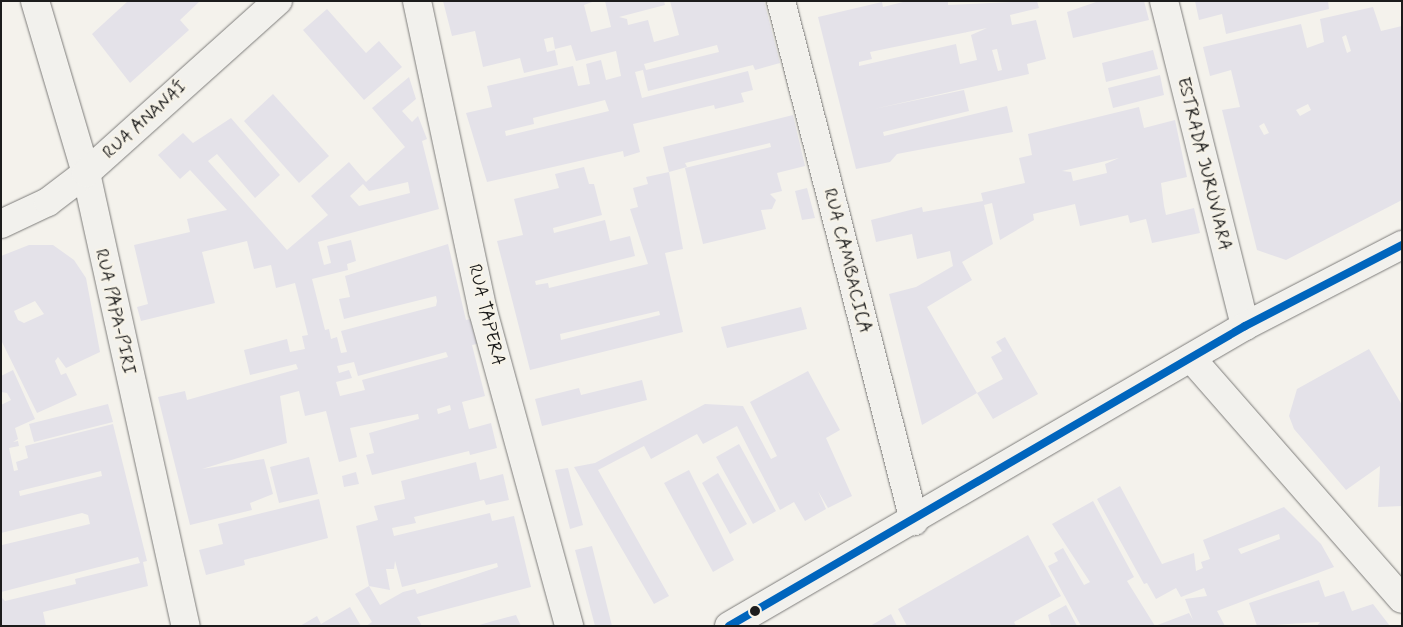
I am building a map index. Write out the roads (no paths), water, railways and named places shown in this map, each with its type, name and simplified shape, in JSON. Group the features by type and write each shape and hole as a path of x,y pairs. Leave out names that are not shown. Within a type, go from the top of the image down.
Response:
{"street":[{"name":"RUA PAPA-PIRI","path":"35,1 86,173 186,626"},
{"name":"RUA ANANAÍ","path":"1,224 48,202 86,173 278,1"},
{"name":"RUA TAPERA","path":"417,1 483,311 569,626"},
{"name":"RUA CAMBACICA","path":"781,1 914,521"},
{"name":"ESTRADA JURUVIARA","path":"1164,1 1244,326"},
{"path":"729,626 914,521 1244,326 1402,245"},
{"path":"1191,358 1398,590"}]}
